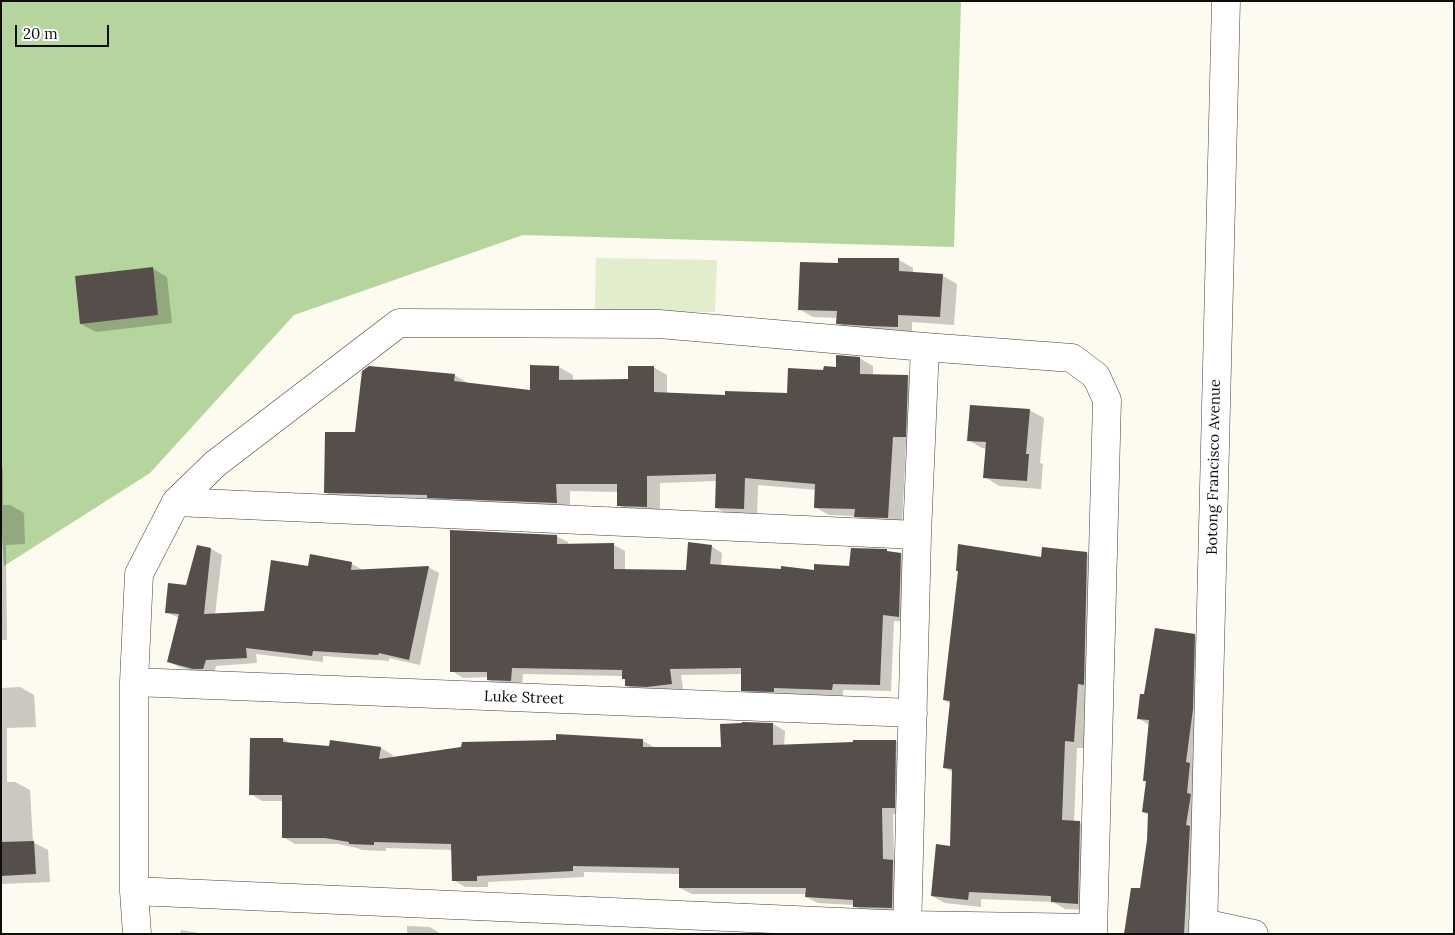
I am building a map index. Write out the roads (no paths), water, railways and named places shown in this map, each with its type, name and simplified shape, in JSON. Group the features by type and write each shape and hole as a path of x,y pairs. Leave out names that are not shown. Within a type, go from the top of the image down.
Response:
{"street":[{"name":"Botong Francisco Avenue","path":"1203,928 1226,1"},
{"path":"134,891 907,929 1093,931 1107,400 1096,376 1072,358 659,324 399,323 215,464 176,502 139,574 134,682 134,891 137,934"},
{"path":"907,929 917,535 925,347"},
{"path":"176,502 917,535"},
{"name":"Luke Street","path":"134,682 913,713"},
{"path":"1203,928 1254,934"}]}
